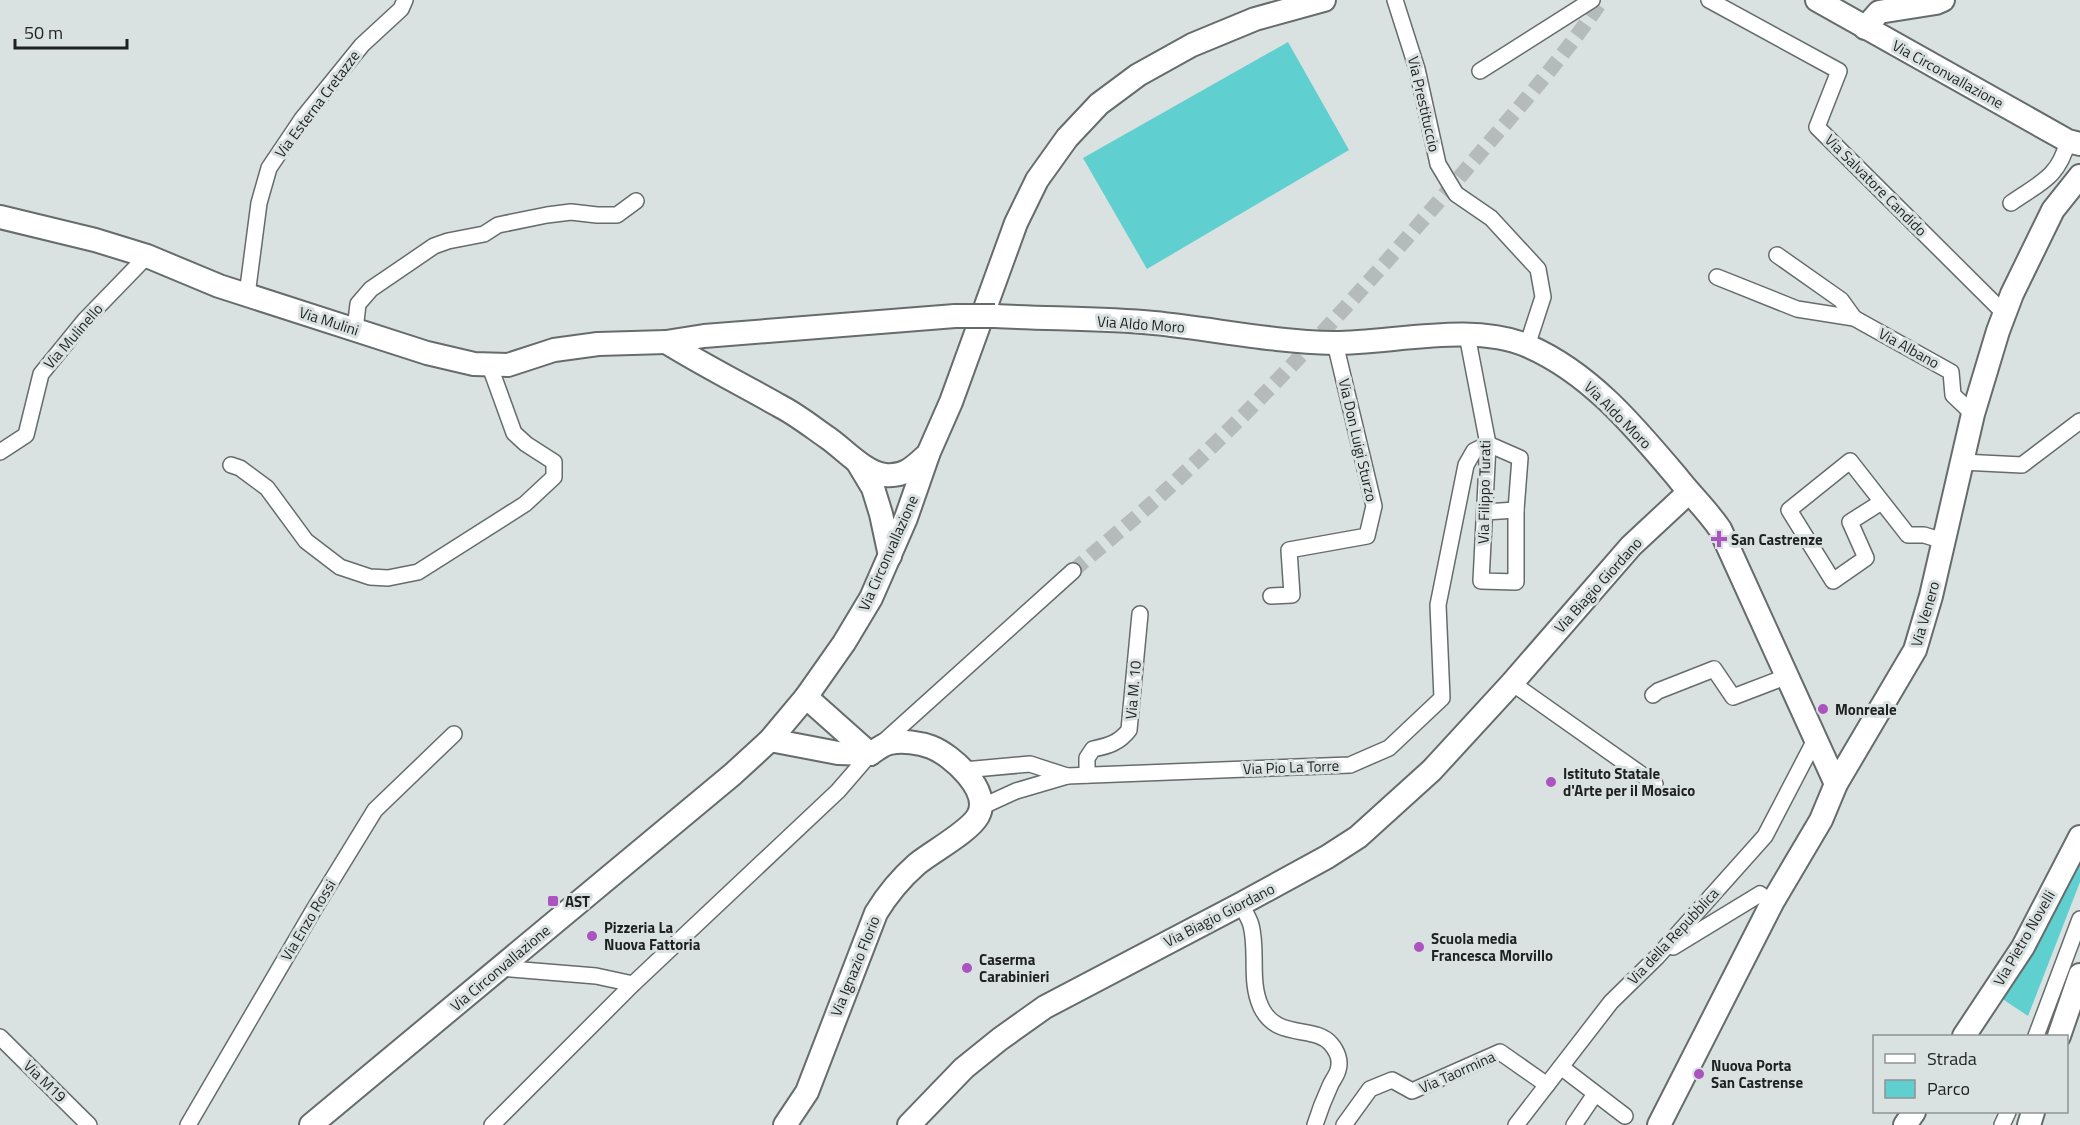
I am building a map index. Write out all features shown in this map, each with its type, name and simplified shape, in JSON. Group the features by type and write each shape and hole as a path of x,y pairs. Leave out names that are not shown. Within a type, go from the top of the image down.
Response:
{"street":[{"name":"Via Esterna Cretazze","path":"247,295 259,203 269,168 302,118 354,54 401,9 405,0"},
{"name":"Via Circonvallazione","path":"310,1125 733,774 770,740 806,697 844,643 871,598 906,518 929,452 951,402 1016,223 1037,180 1067,138 1099,104 1138,75 1192,45 1255,19 1324,0"},
{"name":"Via Prestituccio","path":"1395,0 1417,69 1438,164 1456,194 1491,218 1538,269 1544,297 1527,346"},
{"path":"1480,71 1592,0"},
{"name":"Via Salvatore Candido","path":"1709,0 1839,71 1817,127 2005,314"},
{"name":"Via Circonvallazione","path":"1817,0 2074,142"},
{"path":"1865,28 1879,12 1943,0"},
{"path":"2011,203 2052,175 2074,142"},
{"name":"Via Venero","path":"1659,1125 1772,903 1821,820 1836,784 1916,650 1973,414 2005,314 2053,210 2080,176"},
{"path":"355,330 358,304 371,289 434,246 484,234 498,225 547,215 571,212 617,215 636,201"},
{"name":"Via Mulini","path":"0,217 95,240 147,256 219,286 427,353 474,364 508,365 554,350 598,344 666,342"},
{"name":"Via Albano","path":"1777,255 1841,300 1854,318"},
{"name":"Via Mulinello","path":"0,452 27,435 40,374 85,320 147,256"},
{"name":"Via Albano","path":"1717,277 1797,309 1854,318 1951,372 1953,395 1973,414"},
{"name":"Via Aldo Moro","path":"666,342 704,336 955,316 995,316 1152,323 1289,340 1335,343 1467,334 1527,346 1562,365 1600,394 1645,440 1720,529 1836,784"},
{"name":"Via Filippo Turati","path":"1467,334 1488,444 1481,581 1516,582 1516,510"},
{"path":"666,342 703,365 781,406 832,440 876,481 893,485 903,497 906,518"},
{"name":"Via Don Luigi Sturzo","path":"1271,596 1292,595 1289,550 1367,536 1374,506 1335,343"},
{"path":"231,465 240,468 267,488 306,541 340,567 370,577 388,578 418,572 525,504 554,477 554,462 526,444 514,433 489,364"},
{"path":"1962,462 2022,465 2080,421"},
{"path":"1485,512 1516,510 1520,458 1488,444"},
{"name":"Via Pio La Torre","path":"1066,776 1350,765 1389,748 1442,698 1438,605 1466,465 1474,451 1488,444"},
{"path":"876,481 910,471 929,452"},
{"path":"1880,502 1850,522 1866,558 1833,581 1790,510 1850,461 1908,535 1924,535 1944,541"},
{"path":"876,481 890,556"},
{"name":"Via Biagio Giordano","path":"909,1125 964,1068 1045,1007 1328,857 1365,831 1432,770 1512,683 1631,546 1689,492"},
{"path":"492,1125 633,984 838,791 870,754 1073,571"},
{"name":"Via M. 10","path":"1087,775 1087,758 1092,749 1109,746 1122,739 1129,730 1140,614"},
{"path":"1653,695 1714,669 1733,697 1788,676"},
{"path":"1512,683 1655,784"},
{"path":"806,697 870,754"},
{"name":"Via Enzo Rossi","path":"188,1125 375,810 454,734"},
{"name":"Via della Repubblica","path":"1516,1125 1611,1002 1657,957 1765,836 1816,738"},
{"path":"770,740 838,753 870,754 889,743 912,743 931,747 946,755 964,770 978,789 981,807 1016,790 1066,776"},
{"path":"964,770 1030,764 1066,776"},
{"name":"Via Ignazio Florio","path":"785,1125 807,1092 876,913 888,895 916,865 967,828 977,817 981,807"},
{"name":"Via Pietro Novelli","path":"1965,1035 2023,947 2080,837"},
{"path":"1657,957 1760,894 1772,903"},
{"path":"1241,904 1251,924 1254,975 1261,1008 1272,1021 1286,1030 1323,1037 1336,1050 1339,1069 1318,1113 1315,1125"},
{"path":"2036,1035 2080,919"},
{"path":"500,968 596,976 633,984"},
{"path":"2059,1035 2080,975"},
{"name":"Via M19","path":"0,1037 89,1125"},
{"name":"Via Taormina","path":"1344,1125 1370,1089 1392,1080 1412,1091 1500,1052 1547,1085"},
{"path":"1561,1067 1625,1116"},
{"path":"1574,1125 1595,1094"}],"green space":[{"path":"1288,42 1349,150 1147,269 1083,158"},
{"path":"2080,856 2080,882 2028,1016 1998,996"}],"tunnel":[{"path":"1073,571 1140,514 1216,443 1322,333 1424,219 1532,92 1602,0"}],"place":[{"name":"San Castrenze","path":"1719,539"},
{"name":"Monreale","path":"1823,709"},
{"name":"Istituto Statale d'Arte per il Mosaico","path":"1551,782"},
{"name":"AST","path":"553,901"},
{"name":"Pizzeria La Nuova Fattoria","path":"592,936"},
{"name":"Scuola media Francesca Morvillo","path":"1419,947"},
{"name":"Caserma Carabinieri","path":"967,968"},
{"name":"Nuova Porta San Castrense","path":"1699,1074"}]}
